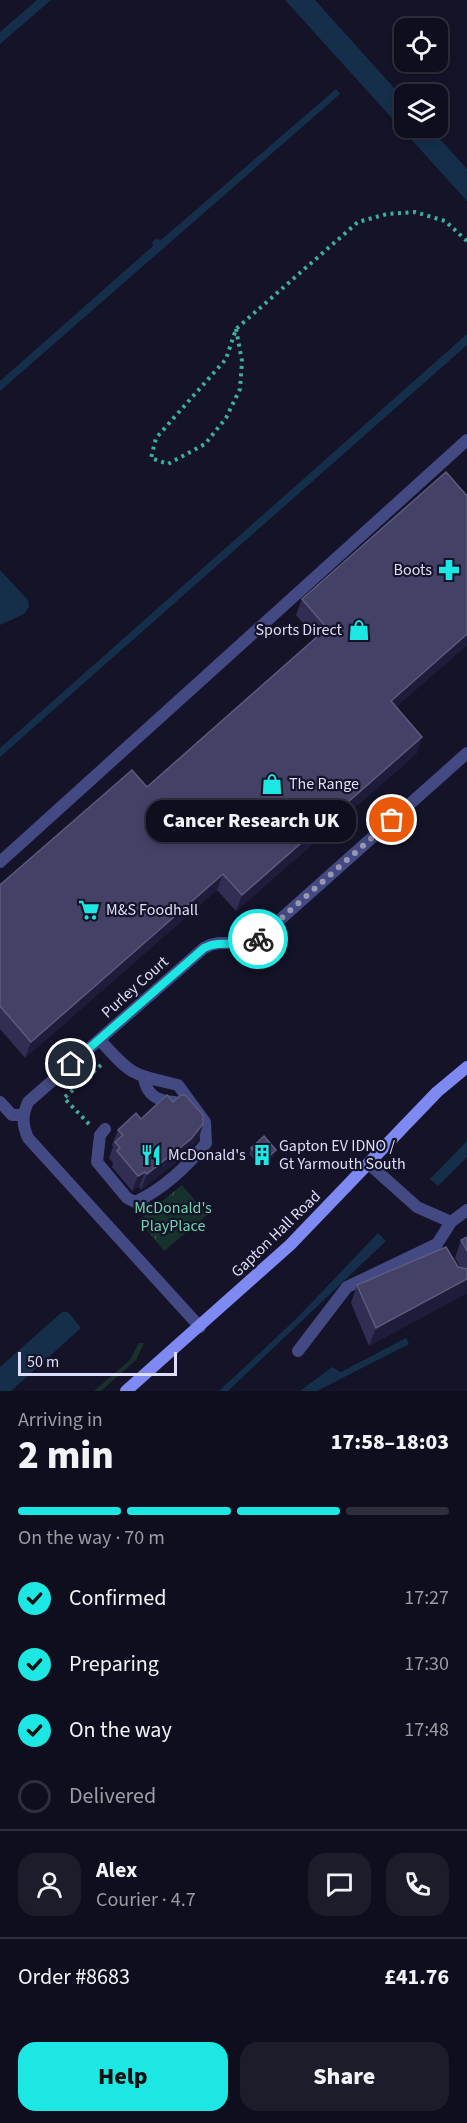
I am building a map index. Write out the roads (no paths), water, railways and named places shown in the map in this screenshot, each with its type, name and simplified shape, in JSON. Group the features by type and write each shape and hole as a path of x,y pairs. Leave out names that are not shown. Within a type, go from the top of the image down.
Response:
{"street":[{"name":"Gapton Hall Road","path":"126,1391 290,1245 437,1092 467,1067"}],"lane":[{"path":"0,862 467,440"},
{"name":"Purley Court","path":"23,1115 33,1097 204,948 215,942 247,944 255,942 467,753"},
{"path":"100,1040 123,1067 144,1078 178,1085 205,1122 206,1143 198,1154 151,1195 135,1202 127,1198 98,1162 103,1132"},
{"path":"144,1078 146,1087 153,1097 163,1102 192,1103"},
{"path":"0,1102 12,1115 23,1115 23,1125 28,1138 200,1327"},
{"path":"369,1164 417,1207 450,1222"},
{"path":"298,1351 347,1287 439,1248 450,1222 467,1210"}],"water":[{"path":"37,0 51,0 0,44 0,32"},
{"path":"285,0 315,0 394,88 394,120"},
{"path":"336,89 340,94 0,391 0,381 153,246 152,242 156,239 161,240"},
{"path":"410,138 439,138 467,169 467,201"},
{"path":"467,334 467,345 0,757 0,748"},
{"path":"0,570 28,600 29,607 24,614 0,625"},
{"path":"467,1141 467,1157 438,1186 430,1179"},
{"path":"378,1233 386,1241 228,1391 219,1391 296,1319"},
{"path":"62,1312 68,1312 81,1328 11,1391 0,1391 0,1367"},
{"path":"406,1338 409,1344 317,1391 300,1391 332,1367 341,1372"}],"place":[{"name":"Boots","path":"449,570"},
{"name":"Sports Direct","path":"359,630"},
{"name":"The Range","path":"272,784"},
{"name":"Cancer Research UK","path":"392,820"},
{"name":"M&S Foodhall","path":"89,910"},
{"name":"McDonald's","path":"151,1155"},
{"name":"Gapton EV IDNO / Gt Yarmouth South","path":"262,1155"}],"park label":[{"name":"McDonald's PlayPlace","path":"173,1217"}]}
